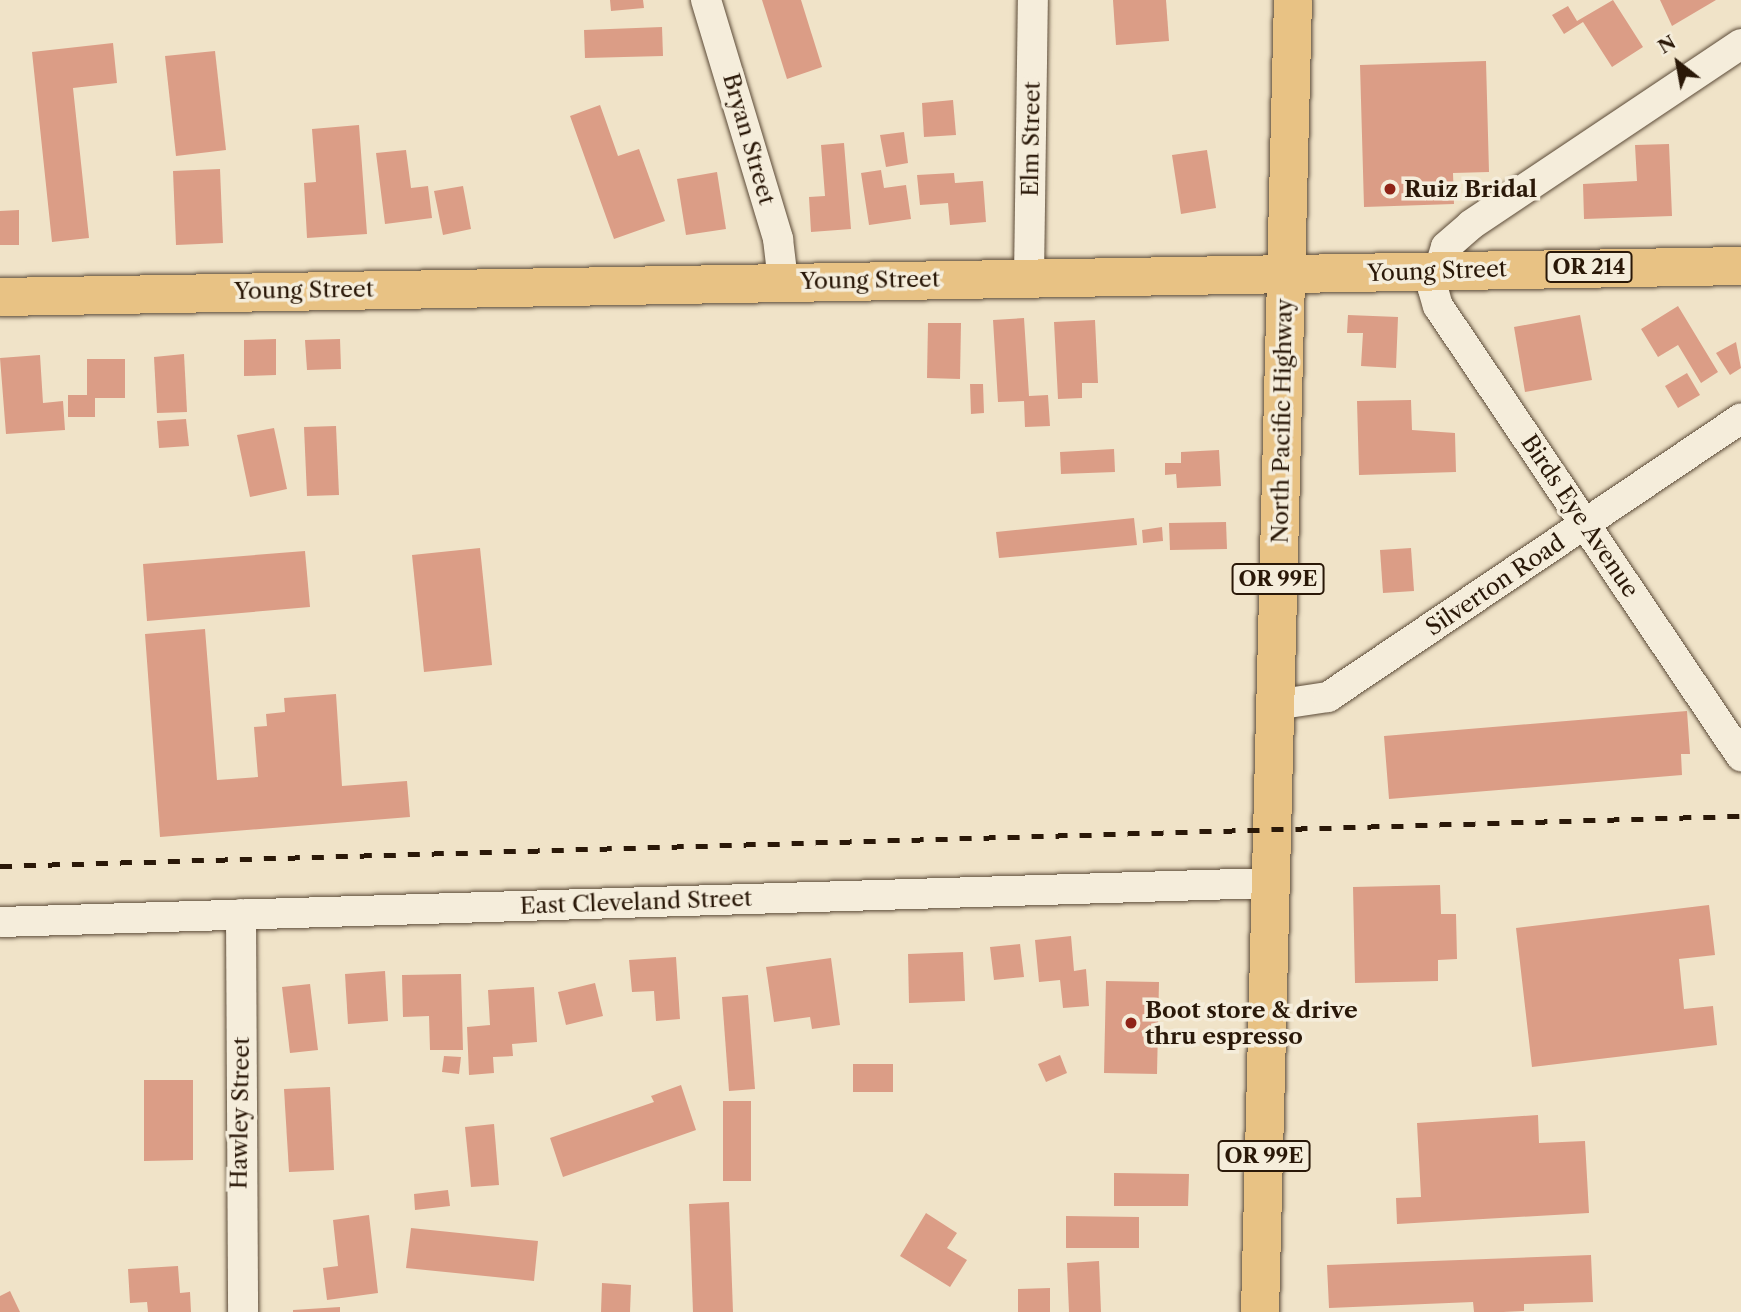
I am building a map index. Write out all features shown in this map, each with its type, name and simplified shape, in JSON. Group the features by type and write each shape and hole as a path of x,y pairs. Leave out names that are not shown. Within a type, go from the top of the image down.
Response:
{"main road":[{"name":"North Pacific Highway","path":"1272,883 1293,0"},
{"name":"Young Street","path":"0,297 1741,266"},
{"name":"OR 99E","path":"1261,1312 1272,883"}],"street":[{"name":"Bryan Street","path":"706,0 778,239 783,281"},
{"name":"Elm Street","path":"1029,277 1033,0"},
{"path":"1436,271 1446,247 1472,225 1741,44"},
{"name":"Birds Eye Avenue","path":"1436,271 1438,306 1741,757"},
{"name":"Silverton Road","path":"1275,705 1328,698 1741,418"},
{"name":"East Cleveland Street","path":"0,922 1272,883"},
{"name":"Hawley Street","path":"241,914 243,1312"}],"building":[{"path":"610,0 643,0 644,8 611,11"},
{"path":"762,0 801,0 822,67 787,79"},
{"path":"1113,0 1166,0 1169,41 1116,45"},
{"path":"1613,0 1643,47 1612,67 1583,22 1564,34 1552,15 1568,6 1577,21"},
{"path":"1660,0 1716,0 1672,26"},
{"path":"662,27 663,56 585,58 584,30"},
{"path":"113,43 117,83 73,88 89,238 52,242 32,52"},
{"path":"215,51 226,150 176,156 165,56"},
{"path":"1486,61 1489,172 1453,173 1454,204 1364,207 1360,65"},
{"path":"953,100 956,135 924,137 922,103"},
{"path":"600,105 618,156 639,149 665,221 614,239 570,116"},
{"path":"359,125 367,234 307,238 304,183 316,182 312,129"},
{"path":"904,132 908,163 886,167 880,135"},
{"path":"844,143 851,229 811,232 809,197 825,196 821,145"},
{"path":"1669,144 1672,216 1584,219 1583,184 1637,181 1635,145"},
{"path":"406,150 411,188 428,186 432,218 385,224 376,153"},
{"path":"1207,150 1216,208 1181,214 1172,155"},
{"path":"220,169 223,243 176,245 173,171"},
{"path":"881,170 884,188 906,185 911,219 869,225 861,173"},
{"path":"717,172 726,229 686,235 677,179"},
{"path":"954,173 955,183 983,181 986,222 950,225 948,203 920,205 917,175"},
{"path":"463,186 471,229 443,235 434,191"},
{"path":"19,210 19,245 0,245 0,211"},
{"path":"1678,306 1718,372 1701,383 1678,345 1658,357 1641,329"},
{"path":"1348,315 1398,317 1396,368 1361,366 1363,333 1347,333"},
{"path":"1580,315 1592,380 1525,392 1514,327"},
{"path":"1024,318 1029,396 1048,395 1050,426 1025,427 1024,401 998,402 993,320"},
{"path":"1095,320 1098,383 1082,383 1082,398 1058,399 1054,322"},
{"path":"928,323 961,323 960,379 927,378"},
{"path":"276,339 276,375 244,376 244,340"},
{"path":"340,339 341,369 307,370 305,340"},
{"path":"1736,342 1741,368 1730,375 1716,353"},
{"path":"184,354 187,412 157,413 154,357"},
{"path":"40,355 43,403 63,401 65,430 6,434 0,358"},
{"path":"87,359 125,359 125,398 95,398 95,417 68,417 68,395 87,395"},
{"path":"1687,373 1700,395 1678,408 1665,386"},
{"path":"970,384 983,384 984,413 971,414"},
{"path":"1411,400 1412,430 1455,433 1456,472 1359,475 1357,401"},
{"path":"186,419 189,446 159,448 157,421"},
{"path":"336,426 339,495 307,496 304,427"},
{"path":"274,428 287,489 250,497 237,435"},
{"path":"1114,449 1115,472 1061,474 1060,452"},
{"path":"1219,450 1221,486 1177,488 1176,474 1165,475 1165,463 1181,463 1181,452"},
{"path":"1134,518 1137,545 999,558 996,532"},
{"path":"1226,522 1227,549 1170,550 1169,523"},
{"path":"1162,527 1163,541 1143,543 1142,530"},
{"path":"480,548 492,665 424,672 412,555"},
{"path":"1411,548 1414,591 1383,593 1380,550"},
{"path":"305,551 310,607 147,621 143,564"},
{"path":"205,629 217,780 258,777 254,727 267,726 266,714 285,712 284,698 336,694 342,786 407,781 410,817 160,837 145,634"},
{"path":"1687,711 1690,754 1681,754 1682,775 1389,799 1384,736"},
{"path":"1440,885 1441,914 1456,914 1457,959 1438,960 1438,981 1355,983 1353,887"},
{"path":"1709,905 1715,955 1679,959 1684,1009 1713,1006 1717,1045 1532,1067 1516,928"},
{"path":"1071,936 1074,971 1086,969 1089,1006 1063,1008 1060,980 1039,982 1035,940"},
{"path":"1020,944 1024,977 994,980 990,947"},
{"path":"963,952 965,1001 909,1003 908,954"},
{"path":"676,957 680,1019 656,1021 654,991 632,992 629,960"},
{"path":"831,958 840,1025 812,1029 810,1017 774,1022 766,967"},
{"path":"385,971 388,1021 348,1024 345,974"},
{"path":"461,974 463,1050 430,1050 429,1016 403,1017 402,975"},
{"path":"1106,981 1159,982 1157,1074 1104,1073"},
{"path":"595,983 603,1016 566,1025 558,992"},
{"path":"310,984 318,1050 290,1053 282,987"},
{"path":"534,987 537,1042 512,1044 513,1056 493,1057 494,1073 469,1075 467,1027 490,1025 488,990"},
{"path":"748,995 755,1089 729,1091 722,997"},
{"path":"1060,1055 1067,1073 1046,1082 1038,1064"},
{"path":"444,1056 461,1057 459,1074 442,1072"},
{"path":"853,1064 893,1064 893,1092 853,1092"},
{"path":"144,1080 193,1080 193,1160 144,1161"},
{"path":"681,1085 696,1130 563,1177 550,1138 654,1102 651,1096"},
{"path":"330,1087 334,1170 289,1172 284,1089"},
{"path":"723,1101 751,1101 751,1181 723,1181"},
{"path":"1538,1115 1539,1143 1585,1141 1589,1213 1397,1224 1396,1198 1421,1197 1417,1123"},
{"path":"494,1124 499,1185 471,1187 465,1127"},
{"path":"1114,1173 1189,1174 1188,1206 1114,1206"},
{"path":"448,1190 450,1206 415,1210 414,1194"},
{"path":"729,1202 733,1312 693,1312 689,1204"},
{"path":"926,1213 957,1233 947,1248 967,1260 950,1287 900,1256"},
{"path":"369,1215 378,1293 327,1300 323,1268 338,1266 333,1220"},
{"path":"1066,1216 1139,1217 1139,1248 1066,1248"},
{"path":"411,1228 538,1241 534,1281 406,1268"},
{"path":"1591,1255 1593,1302 1524,1304 1524,1311 1503,1312 1474,1312 1473,1302 1329,1308 1327,1265"},
{"path":"1099,1261 1101,1312 1069,1312 1067,1263"},
{"path":"178,1266 180,1293 190,1292 191,1312 148,1312 147,1302 130,1303 128,1269"},
{"path":"602,1283 631,1285 630,1312 601,1312"},
{"path":"1050,1288 1050,1312 1018,1312 1018,1289"},
{"path":"10,1291 20,1312 0,1312 0,1296"},
{"path":"340,1307 340,1312 293,1312 293,1310"}],"railway":[{"path":"0,866 1741,816"}],"place":[{"name":"Ruiz Bridal","path":"1390,189"},
{"name":"Boot store & drive thru espresso","path":"1131,1023"}]}
